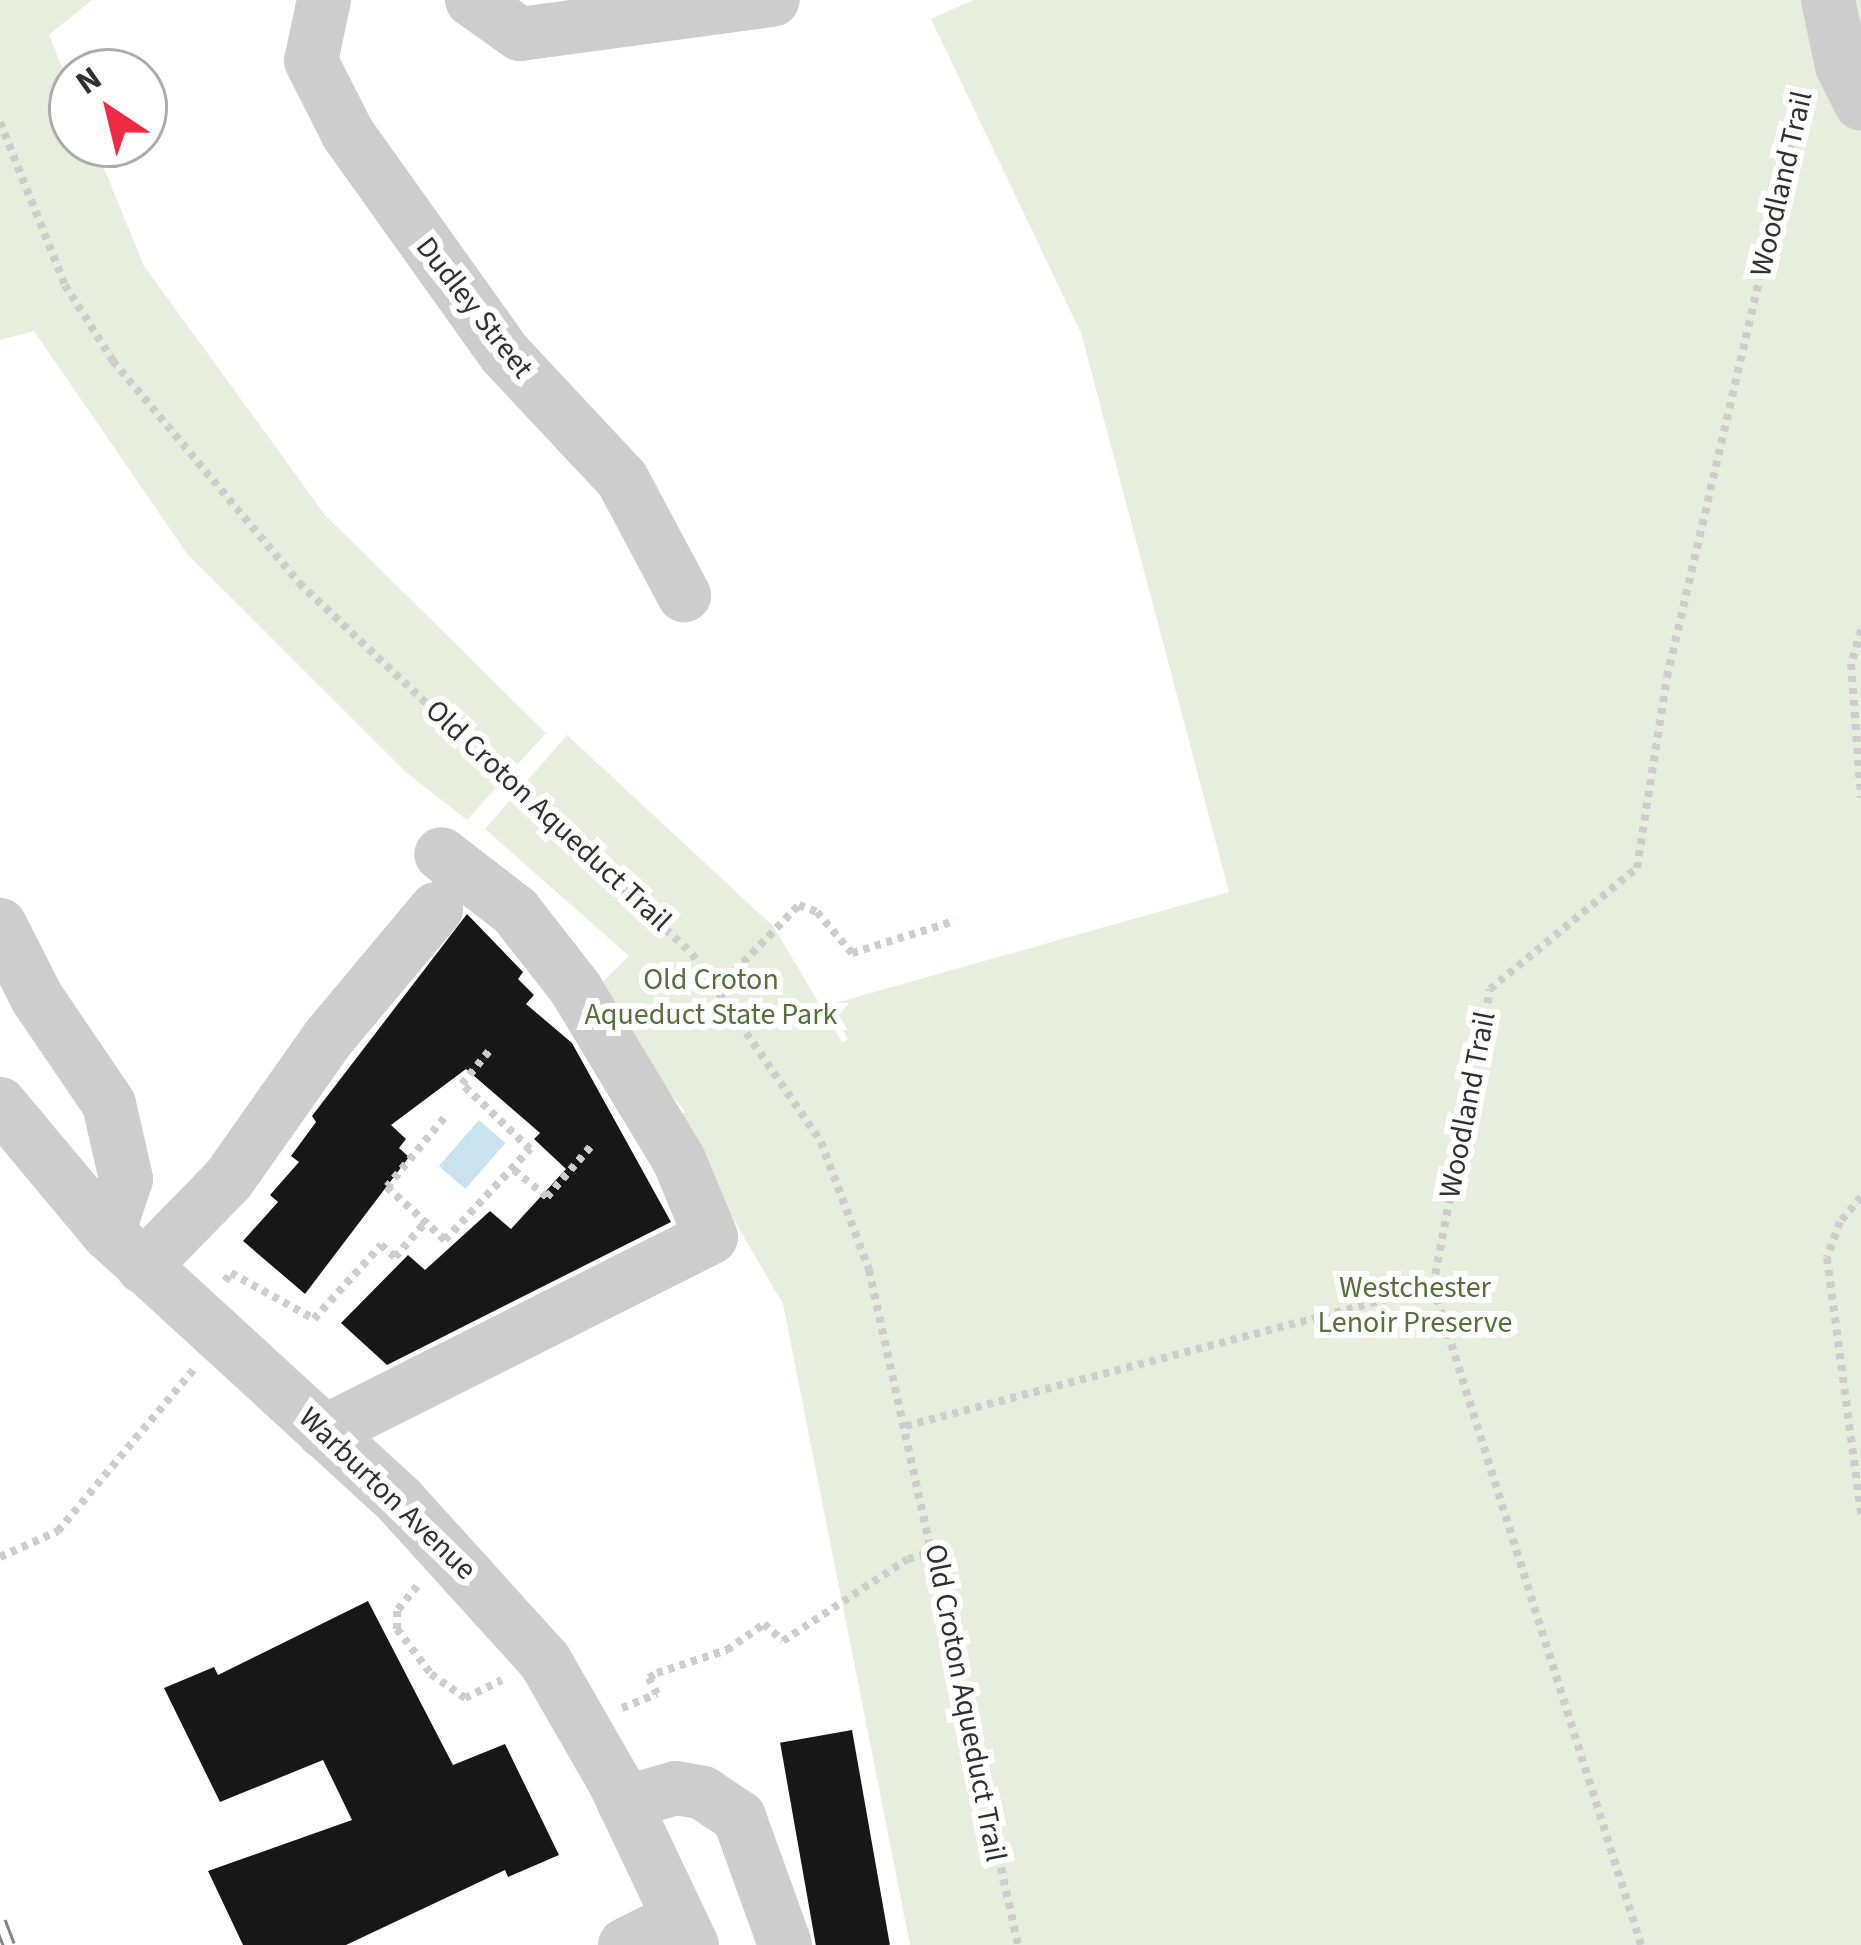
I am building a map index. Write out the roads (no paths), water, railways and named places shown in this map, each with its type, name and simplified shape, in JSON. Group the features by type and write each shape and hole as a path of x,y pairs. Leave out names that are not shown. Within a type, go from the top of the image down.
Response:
{"street":[{"name":"Dudley Street","path":"324,0 311,61 348,134 505,354 622,479 684,595"},
{"path":"472,0 520,34 773,0"},
{"path":"1828,0 1842,66 1861,104"},
{"path":"324,1432 711,1237 679,1160 576,989 515,911 441,854"},
{"path":"125,1250 228,1180 329,1037 436,909"},
{"path":"0,925 37,998 109,1104 126,1180 125,1250"},
{"name":"Warburton Avenue","path":"0,1104 125,1250 218,1315 324,1432 472,1575 545,1661 624,1803 685,1932"},
{"path":"624,1803 676,1788 704,1793 739,1817 785,1945"},
{"path":"625,1945 685,1932"}],"water":[{"path":"479,1120 505,1143 465,1189 439,1166"}],"railway":[{"path":"0,1922 9,1945"}],"park label":[{"name":"Old Croton Aqueduct State Park","path":"711,997"},
{"name":"Westchester Lenoir Preserve","path":"1415,1305"}]}
